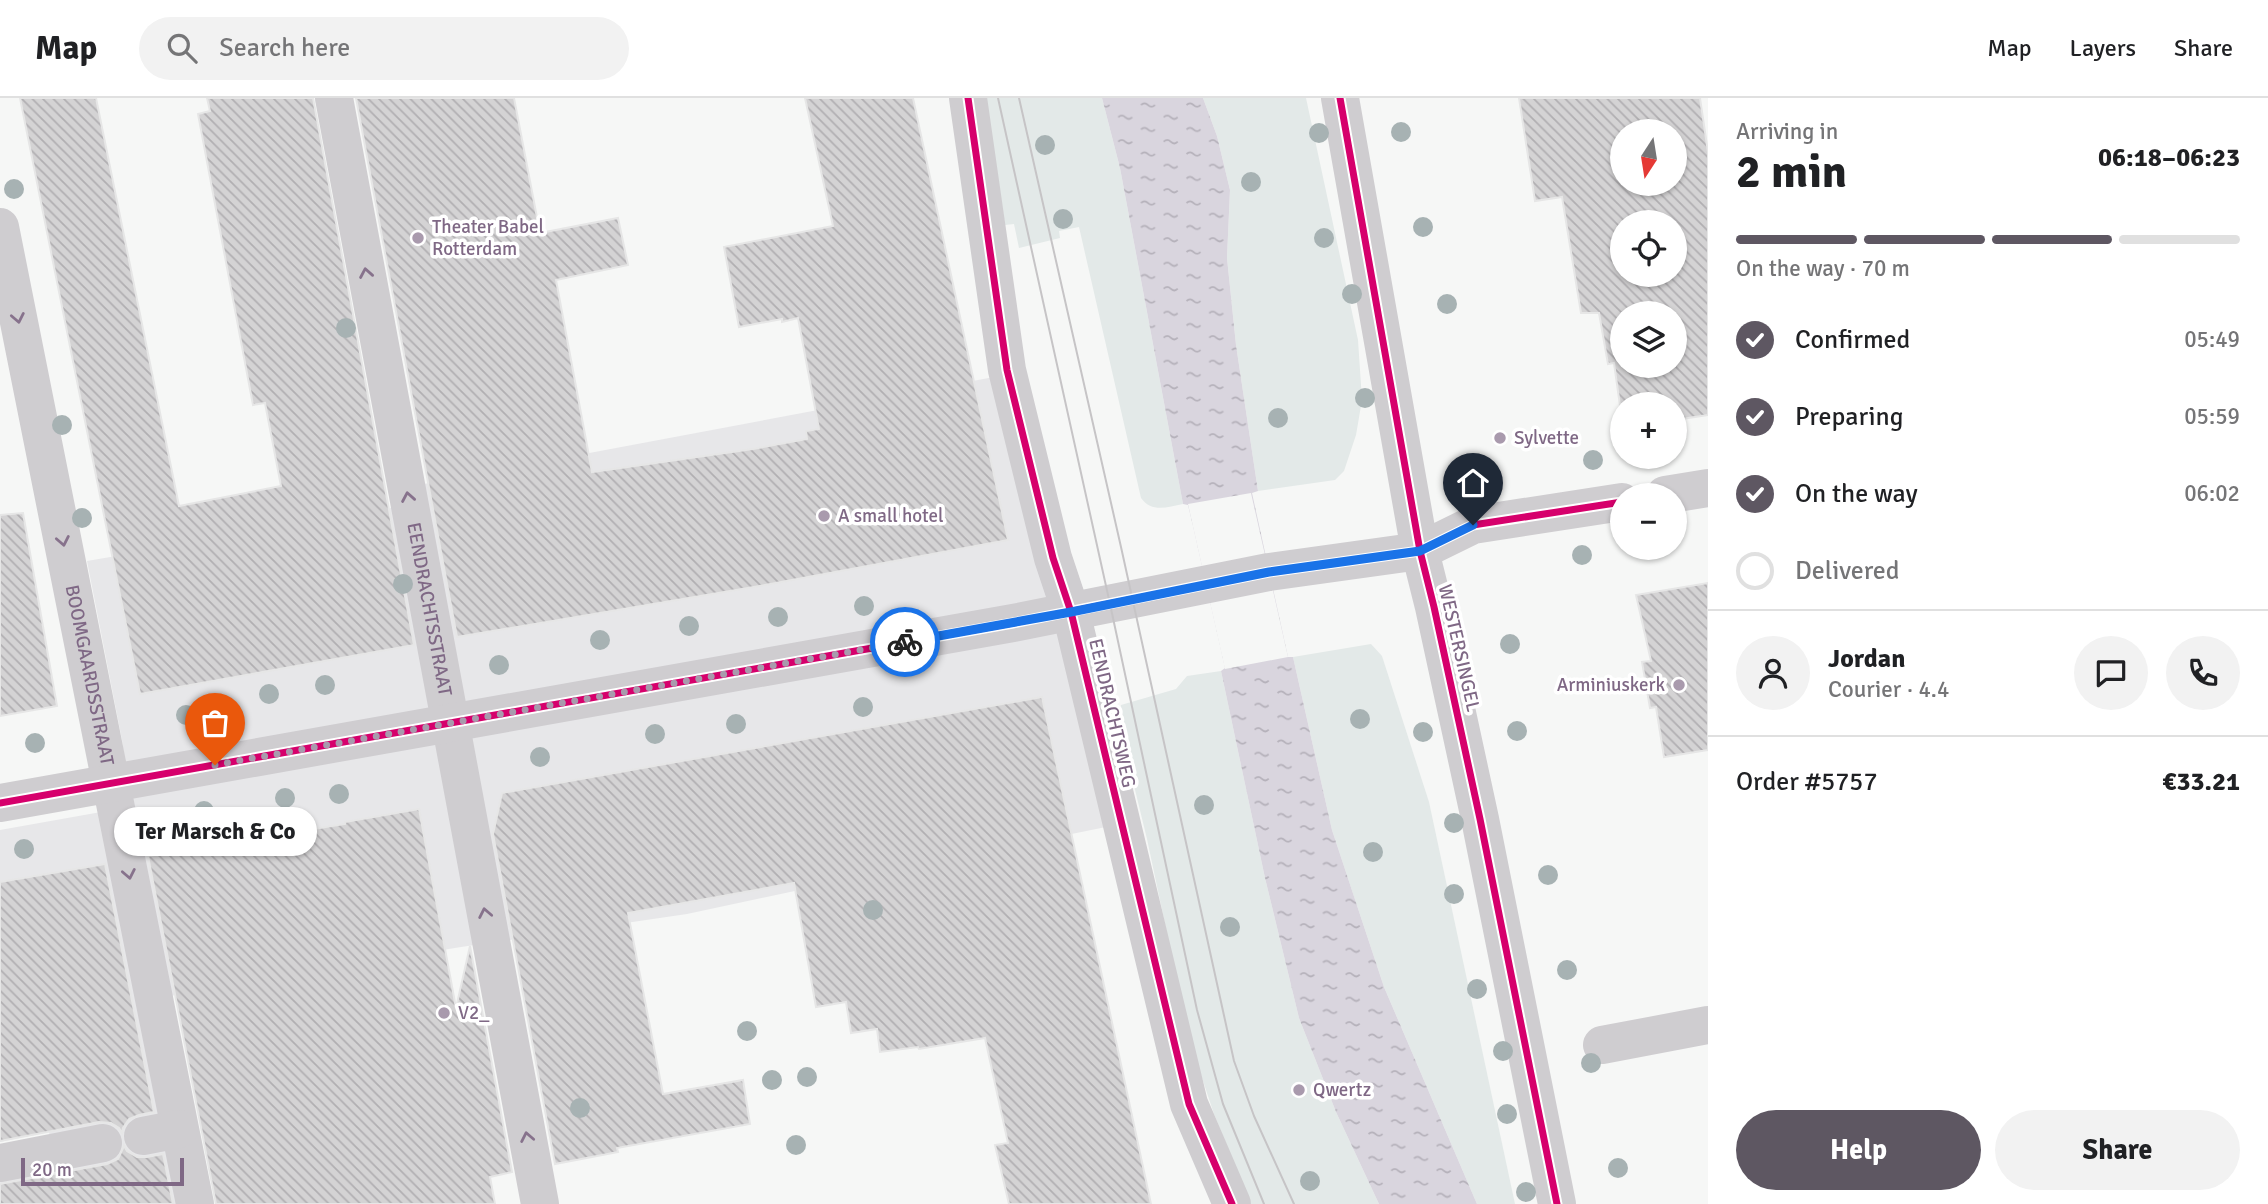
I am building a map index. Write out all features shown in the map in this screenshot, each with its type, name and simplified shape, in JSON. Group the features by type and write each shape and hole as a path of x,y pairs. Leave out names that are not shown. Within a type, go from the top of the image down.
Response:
{"street":[{"name":"EENDRACHTSSTRAAT","path":"334,98 540,1204"},
{"name":"EENDRACHTSWEG","path":"968,98 1007,370 1053,558 1071,612 1189,1104 1232,1204"},
{"name":"WESTERSINGEL","path":"1340,98 1420,551 1480,819 1557,1204"},
{"name":"BOOMGAARDSSTRAAT","path":"0,228 111,783 161,1132 195,1204"},
{"path":"1687,491 1708,488"},
{"path":"0,803 1071,612 1269,572 1420,551 1473,525 1610,504"},
{"path":"1602,1045 1708,1025"},
{"path":"0,1163 89,1154"}],"shaded area":[{"path":"986,98 1102,98 1120,168 1183,504 1155,507 1141,498 1079,227 1059,231 1060,238 1019,248 1014,224 1005,225"},
{"path":"1203,98 1306,98 1358,340 1362,400 1356,435 1344,471 1335,480 1258,491 1236,345 1227,258 1230,190 1217,136"},
{"path":"994,377 1106,827 687,914 461,947 177,994 140,1009 178,1204 0,1204 0,1177 54,1170 49,1132 0,1142 0,830 101,812 130,803 122,740 87,561 389,509 424,484"},
{"path":"1371,644 1382,656 1429,802 1515,1204 1477,1204 1384,987 1332,830 1293,657"},
{"path":"1221,671 1265,878 1299,1018 1336,1112 1379,1204 1251,1204 1214,1114 1190,1042 1147,839 1118,720 1121,705 1176,689 1187,676"}],"water":[{"path":"1102,98 1203,98 1217,136 1230,190 1227,258 1236,345 1258,491 1252,493 1288,657 1293,657 1332,830 1384,987 1477,1204 1379,1204 1336,1112 1299,1018 1265,878 1221,671 1225,668 1193,526 1188,505 1183,504 1120,168"}],"pier":[{"path":"1251,493 1288,657 1225,669 1188,504"}],"building":[{"path":"20,98 96,98 179,506 281,486 265,403 253,405 198,114 210,111 207,98 313,98 414,645 140,694"},
{"path":"356,98 514,98 540,233 618,218 628,265 556,280 592,472 807,439 806,431 819,429 798,318 739,327 724,247 833,226 805,98 913,98 1008,540 765,585 457,637"},
{"path":"1519,98 1700,98 1708,152 1708,415 1687,418 1687,392 1618,392 1616,378 1687,378 1687,301 1610,301 1608,364 1599,313 1581,313 1562,197 1535,201"},
{"path":"23,513 57,706 0,716 0,515"},
{"name":"Arminiuskerk","path":"1708,583 1708,750 1664,757 1656,707 1650,708 1642,662 1651,661 1636,595"},
{"path":"1042,697 1151,1204 1009,1204 995,1145 1008,1143 985,1038 919,1049 880,1052 877,1029 851,1033 846,1002 816,1007 794,883 628,913 663,1094 743,1080 750,1124 617,1148 618,1152 555,1164 493,834 502,793"},
{"path":"419,809 456,1008 470,946 512,1172 490,1177 495,1204 216,1204 148,856 345,824"},
{"path":"105,864 154,1112 129,1119 122,1133 111,1123 99,1122 0,1141 0,882"},
{"path":"124,1146 137,1157 163,1154 173,1204 0,1204 0,1184 107,1164 118,1159"}],"tram line":[{"path":"998,98 1197,1010 1223,1104 1264,1204"},
{"path":"1019,98 1234,1061 1254,1116 1294,1204"}],"cycle path":[{"path":"968,98 1007,370 1053,558 1071,612 1189,1104 1232,1204"},
{"path":"1340,98 1420,551 1480,819 1557,1204"},
{"path":"0,803 1013,623 1269,572 1420,551 1473,525 1610,504"}],"way so far":[{"path":"215,765 905,642"}],"place":[{"name":"Theater Babel Rotterdam","path":"418,238"},
{"name":"Sylvette","path":"1500,438"},
{"name":"A small hotel","path":"824,516"},
{"name":"Arminiuskerk","path":"1679,685"},
{"name":"Ter Marsch & Co","path":"215,765"},
{"name":"V2_","path":"444,1013"},
{"name":"Qwertz","path":"1299,1090"}],"route":[{"path":"905,642 1269,572 1420,551 1473,525"}]}
